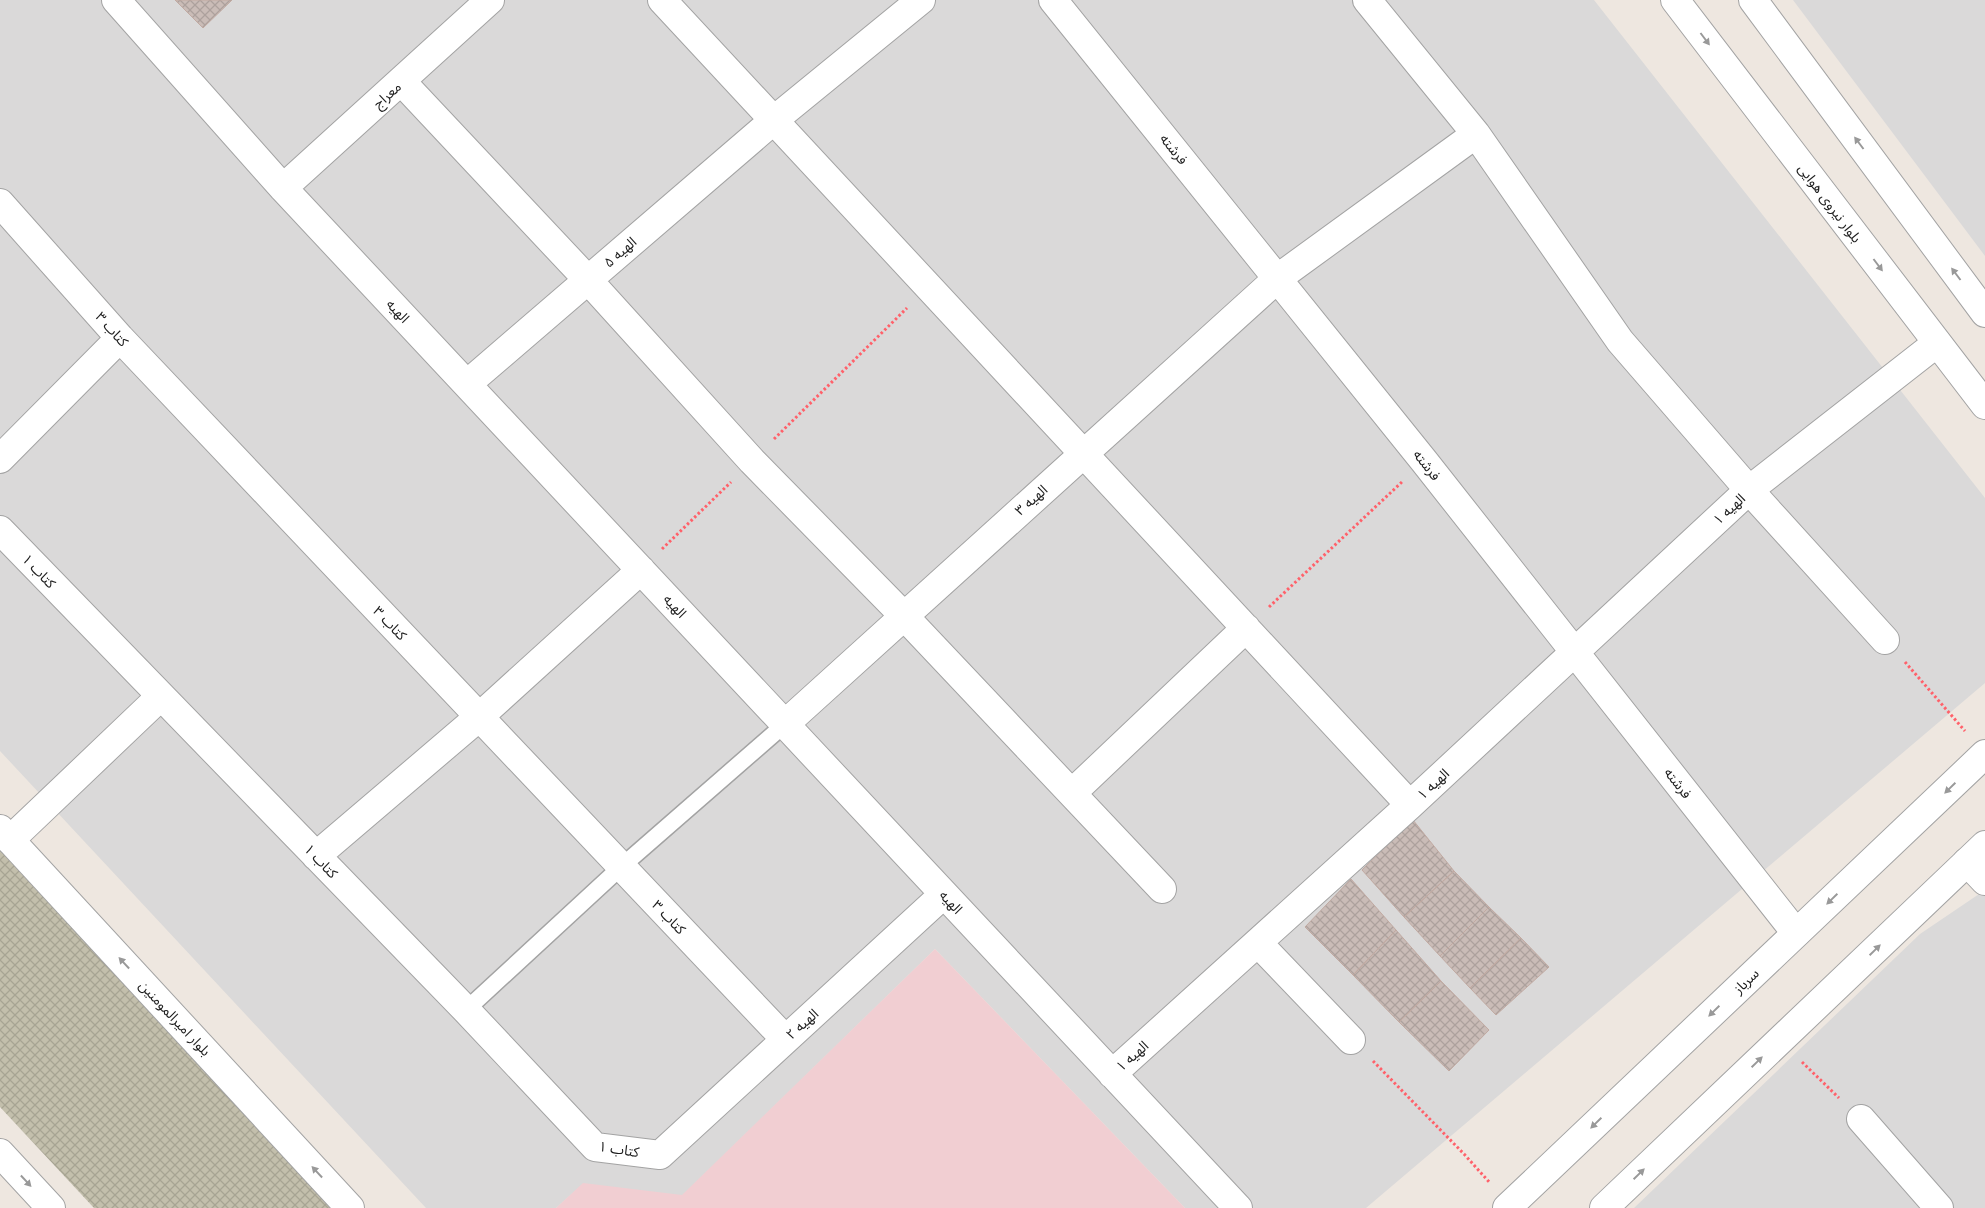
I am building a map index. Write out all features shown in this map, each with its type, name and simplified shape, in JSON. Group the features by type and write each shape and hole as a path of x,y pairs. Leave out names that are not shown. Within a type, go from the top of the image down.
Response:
{"street":[{"name":"الهیه","path":"116,0 283,188 1238,1208"},
{"name":"معراج","path":"283,188 402,82 490,0"},
{"path":"662,0 1410,805"},
{"name":"الهیه ۵","path":"467,384 774,120 921,0"},
{"name":"فرشته","path":"1053,0 1424,461 1796,933"},
{"path":"1367,0 1476,134 1620,341 1749,490 1885,640"},
{"name":"بلوار نیروی هوایی","path":"1675,0 1985,405"},
{"path":"1753,0 1985,313"},
{"path":"402,82 588,280 752,461 904,616 1162,889"},
{"name":"الهیه ۳","path":"785,724 1278,278 1476,134"},
{"name":"کتاب ۳","path":"0,203 120,338 785,1039"},
{"path":"0,458 120,338"},
{"name":"الهیه ۱","path":"1112,1074 1410,805 1749,490 1937,343"},
{"name":"کتاب ۱","path":"0,530 466,1010 595,1147 660,1155"},
{"path":"316,856 479,716 641,570"},
{"path":"1072,793 1246,628"},
{"path":"5,834 161,696"},
{"name":"سرباز","path":"1509,1207 1985,754"},
{"name":"بلوار امیرالمومنین","path":"5,834 350,1208"},
{"path":"1604,1208 1780,1040 1979,863"},
{"name":"الهیه ۲","path":"660,1155 944,894"},
{"path":"1258,943 1351,1040"},
{"path":"1861,1119 1939,1208"},
{"path":"0,1153 51,1208"}],"lane":[{"path":"466,1010 621,866 785,724"}],"path":[{"path":"641,570 929,287"},
{"path":"1246,628 1424,461"},
{"path":"1885,640 1966,732"},
{"path":"1351,1040 1464,1154 1509,1207"},
{"path":"1780,1040 1861,1119"}],"shaded area":[{"path":"0,0 1594,0 1985,498 1985,683 1366,1208 1185,1208 935,949 682,1196 583,1184 556,1208 426,1208 0,751"},
{"path":"1793,0 1985,0 1985,256"},
{"path":"0,831 355,1208 94,1208 0,1107"},
{"path":"1985,890 1985,1208 1634,1208 1920,934"},
{"path":"935,949 1185,1208 556,1208 583,1183 682,1195"}],"building":[{"path":"175,0 232,0 203,28"},
{"path":"1413,820 1454,871 1404,917 1362,870"},
{"path":"1454,871 1489,907 1440,956 1404,917"},
{"path":"1351,879 1396,930 1353,975 1305,927"},
{"path":"1489,907 1521,938 1470,988 1440,956"},
{"path":"1396,930 1441,981 1399,1022 1353,975"},
{"path":"1521,938 1549,967 1496,1015 1470,988"},
{"path":"1441,981 1489,1030 1449,1071 1399,1022"}]}
